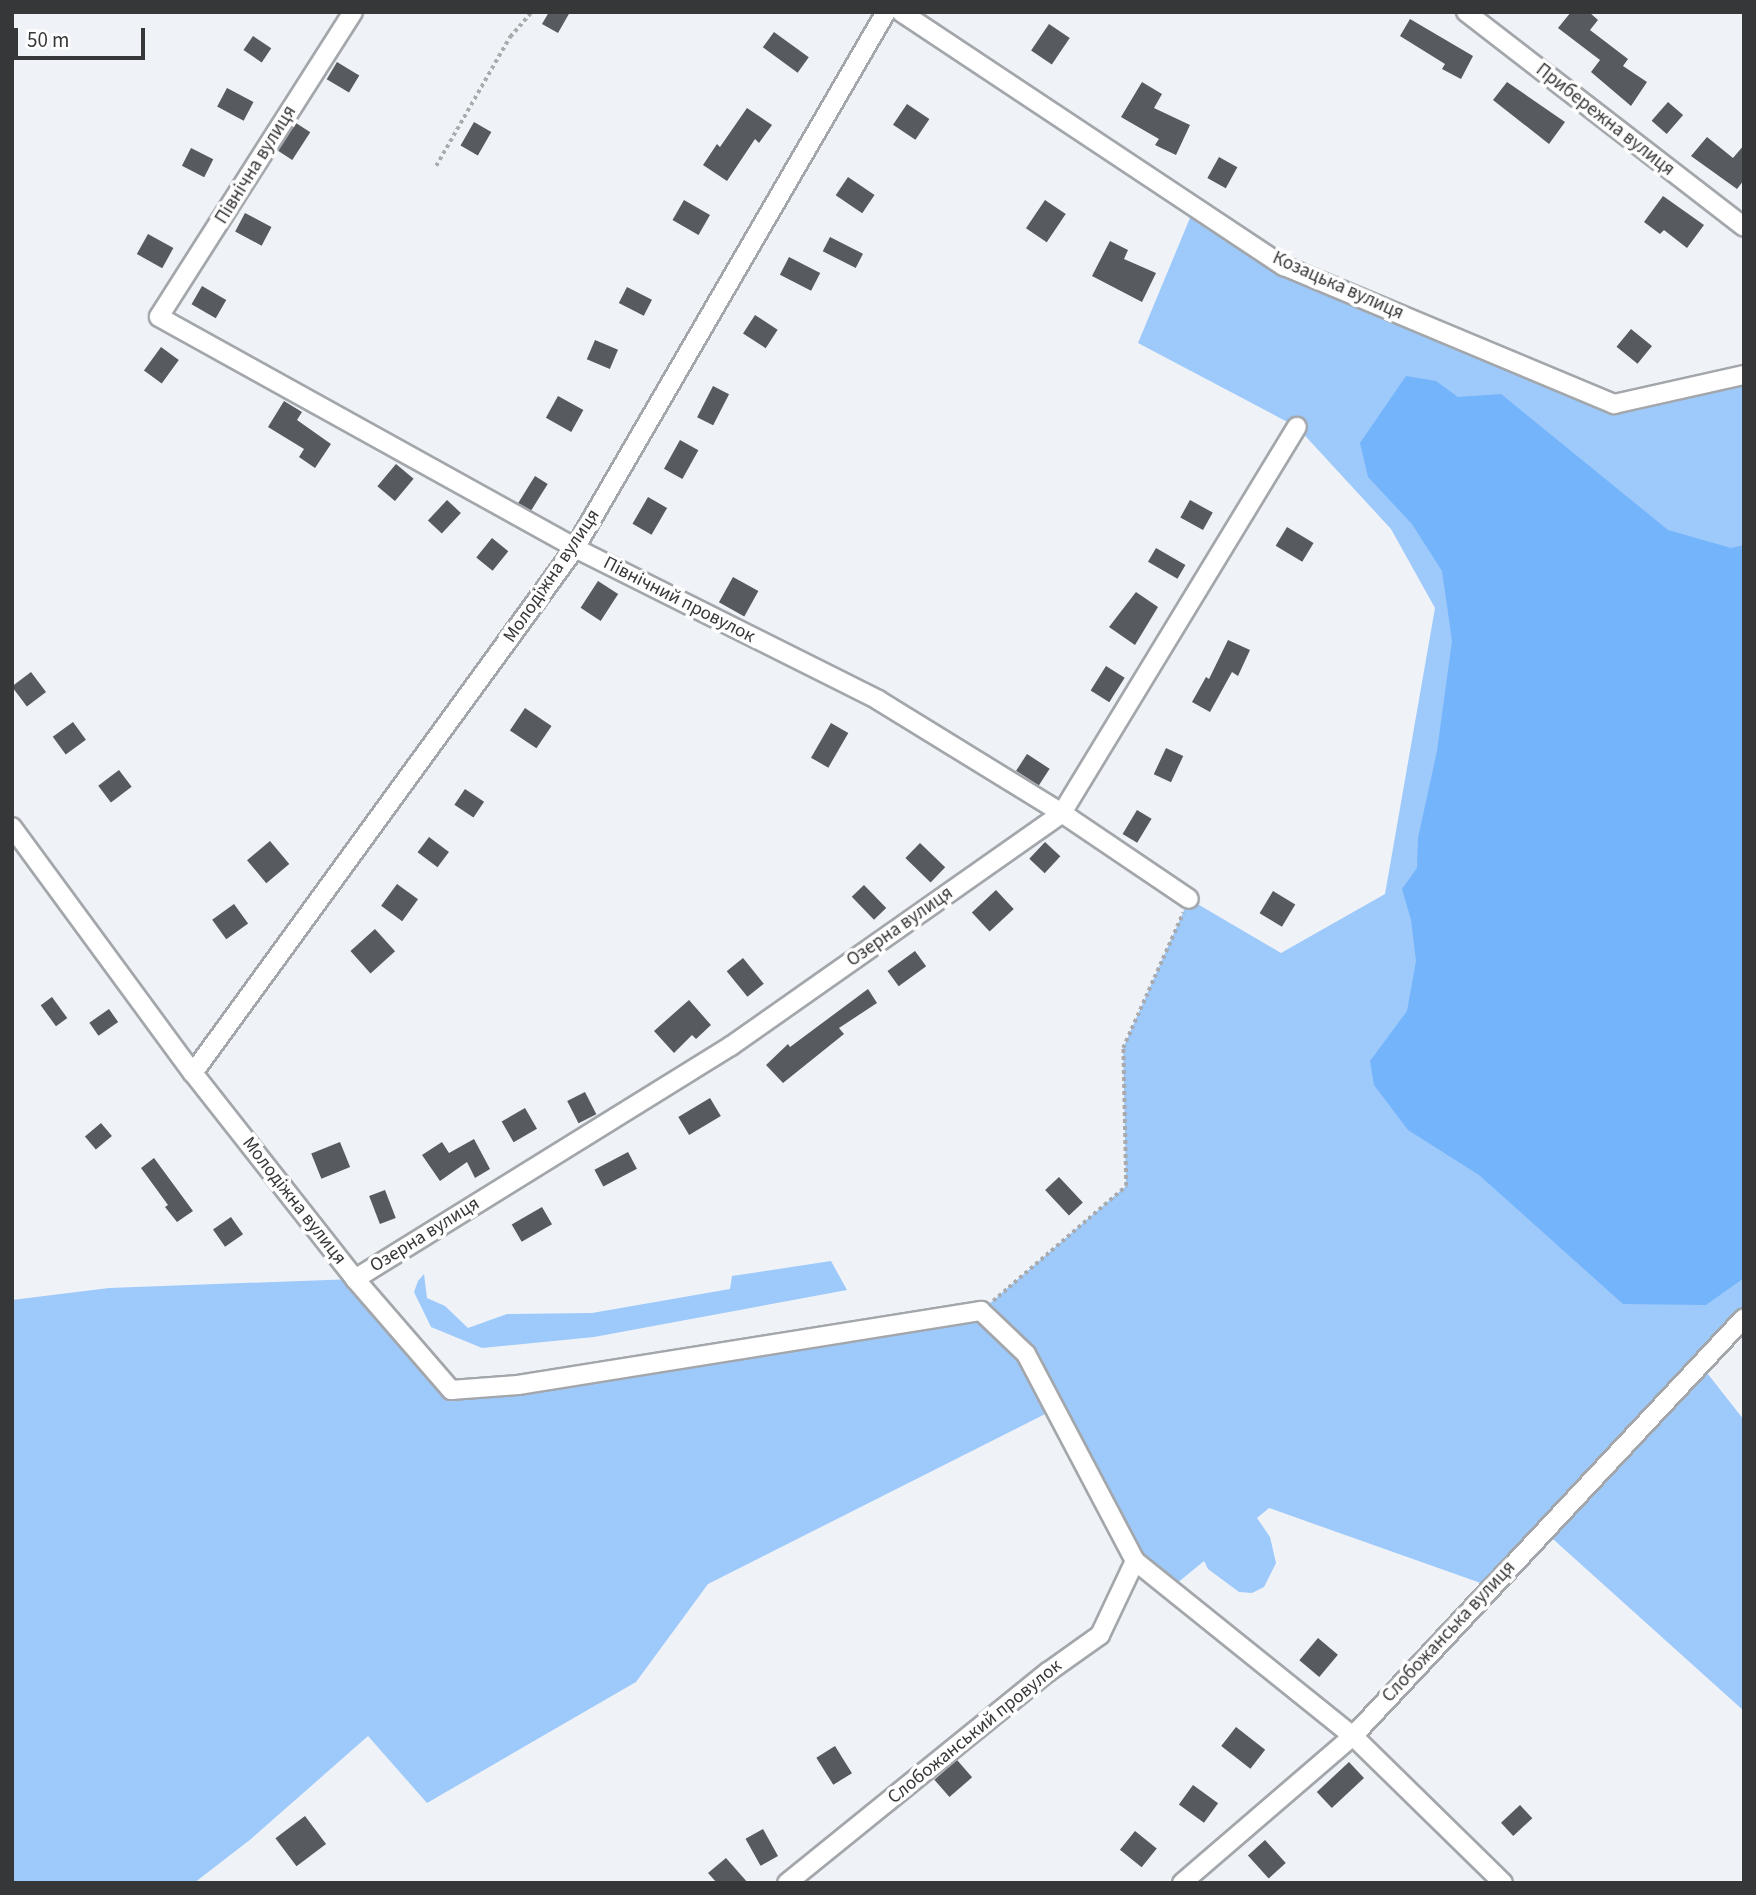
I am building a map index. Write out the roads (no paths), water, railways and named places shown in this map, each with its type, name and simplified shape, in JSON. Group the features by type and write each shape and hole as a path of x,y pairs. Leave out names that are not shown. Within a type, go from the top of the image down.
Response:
{"street":[{"name":"Північна вулиця","path":"159,317 353,12"},
{"name":"Молодіжна вулиця","path":"193,1073 575,548 886,12"},
{"name":"Козацька вулиця","path":"901,12 1284,266 1614,404 1744,376"},
{"name":"Прибережна вулиця","path":"1466,12 1744,227"},
{"name":"Північний провулок","path":"159,317 575,548 878,701 1062,813 1189,900"},
{"name":"Озерна вулиця","path":"355,1279 731,1046 1062,813 1297,427"},
{"name":"Молодіжна вулиця","path":"12,827 193,1073 355,1279 451,1390 518,1385 981,1311 1026,1354 1135,1561"},
{"name":"Слобожанська вулиця","path":"1182,1883 1353,1736 1744,1318"},
{"path":"1135,1561 1353,1736 1503,1883"},
{"name":"Слобожанський провулок","path":"787,1883 1048,1672 1100,1635 1135,1561"}]}
